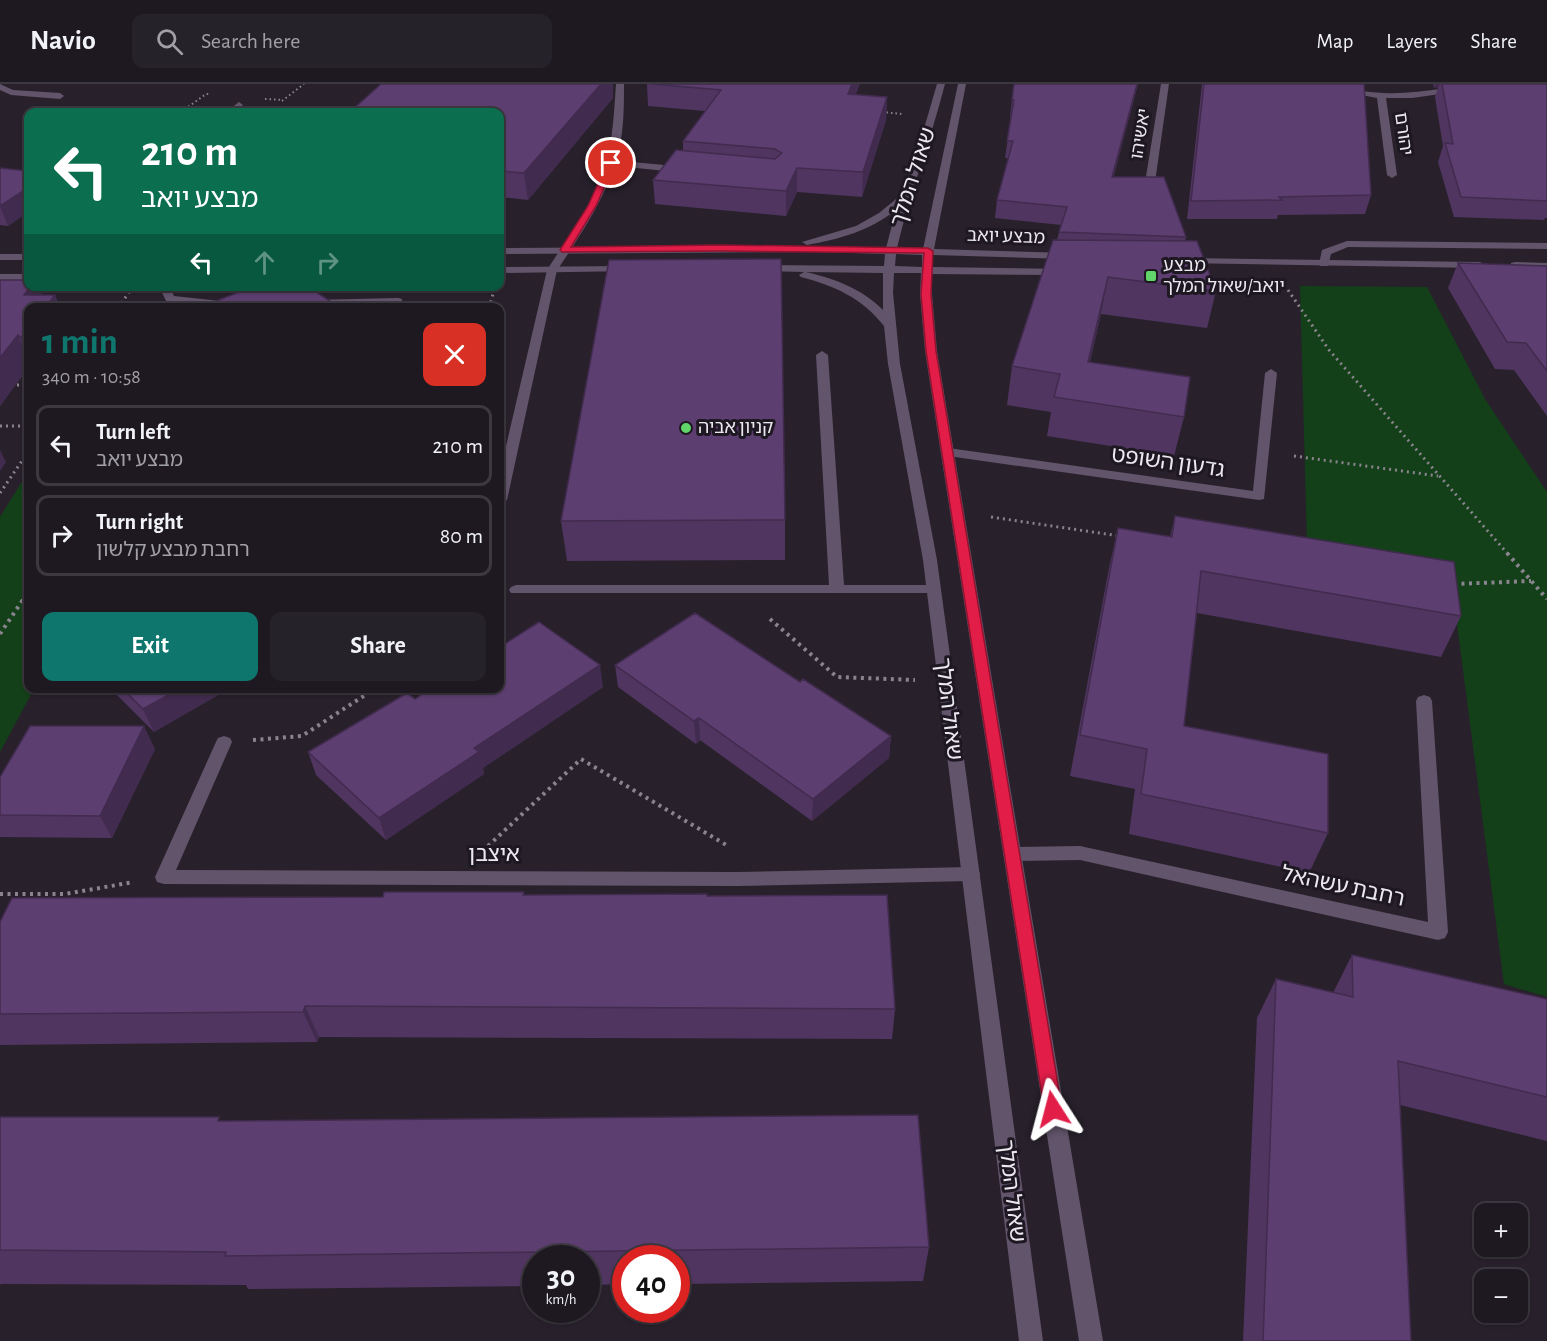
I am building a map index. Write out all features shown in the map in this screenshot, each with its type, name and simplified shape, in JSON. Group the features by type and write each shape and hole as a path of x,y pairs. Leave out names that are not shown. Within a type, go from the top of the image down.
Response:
{"street":[{"path":"504,482 552,270 592,206 611,163 617,136 620,84"},
{"name":"שאול המלך","path":"941,84 905,196 891,251 887,293 894,364 914,462 934,590 1031,1341"},
{"name":"שאול המלך","path":"962,84 928,251 926,294 931,351 1091,1341"},
{"name":"יאשיהו","path":"1149,189 1165,84"},
{"path":"1308,84 1381,96 1412,95 1490,84"},
{"path":"0,87 11,92 60,96"},
{"name":"יהורם","path":"1381,96 1392,176"},
{"path":"235,108 239,105"},
{"path":"611,163 693,171"},
{"path":"768,249 852,232 884,215 905,196"},
{"path":"1324,264 1326,252 1347,244 1547,246"},
{"name":"מבצע יואב","path":"504,251 768,249 928,251 1078,257"},
{"path":"0,257 24,257"},
{"path":"1172,261 1500,269 1547,274"},
{"path":"1178,272 1274,273 1547,266"},
{"name":"מבצע יואב","path":"890,325 878,308 860,294 842,285 814,277 757,268 1083,272"},
{"path":"504,270 636,269"},
{"path":"0,277 24,277"},
{"path":"166,291 170,299 190,303"},
{"path":"335,303 398,301"},
{"path":"822,355 837,590"},
{"name":"גדעון השופט","path":"948,452 1259,496 1271,373"},
{"path":"516,590 934,590"},
{"name":"רחבת עשהאל","path":"1012,854 1080,853 1438,932 1424,701"},
{"path":"165,877 224,742"},
{"name":"איצבן","path":"165,877 737,879 971,874"}],"path":[{"path":"239,105 283,100 304,84"},
{"path":"875,111 932,117"},
{"path":"1274,273 1329,350 1547,599"},
{"path":"9,385 24,385"},
{"path":"0,426 24,426"},
{"path":"1263,452 1438,476"},
{"path":"0,493 24,458"},
{"path":"957,512 1120,536"},
{"path":"1446,583 1457,585 1531,581"},
{"path":"0,634 24,600"},
{"path":"760,618 771,619 837,677 946,681"},
{"path":"224,742 302,736 368,693"},
{"path":"475,878 482,852 581,759 734,849 737,879"},
{"path":"0,894 65,894 165,877"}],"green space":[{"path":"1300,286 1427,287 1485,399 1547,492 1547,997 1504,984 1450,570 1307,545"},
{"path":"24,478 24,693 32,693 0,752 0,517"}],"building":[{"path":"381,84 601,84 524,173 504,171 504,108 354,108"},
{"path":"652,84 852,84 848,94 887,97 863,172 797,168 786,191 653,180 676,150 775,159 782,153 775,149 683,141 721,90"},
{"path":"1014,84 1137,84 1112,177 1164,177 1186,237 1059,232 1067,207 997,200 1013,141 1007,141 1014,100 1012,100"},
{"path":"1204,84 1364,84 1371,195 1279,197 1282,200 1191,201"},
{"path":"1442,84 1547,84 1547,201 1461,197 1445,143 1453,144"},
{"path":"0,168 24,171 24,191 0,206"},
{"path":"1053,240 1197,241 1216,291 1108,277 1088,362 1190,377 1184,417 1054,397 1060,374 1012,366"},
{"name":"קניון אביה","path":"781,259 785,520 561,521 609,260"},
{"path":"1458,263 1547,266 1547,371 1526,343 1507,342"},
{"path":"0,280 24,280 24,291 27,291 24,295 55,295 49,303 24,303 24,334 21,338 18,335 0,358"},
{"path":"242,291 314,291 332,303 212,303"},
{"path":"1175,516 1454,562 1461,616 1201,571 1184,726 1328,754 1328,833 1141,794 1147,749 1080,735 1118,528 1172,537"},
{"path":"695,613 800,682 803,679 891,736 813,799 699,718 694,721 615,665"},
{"path":"539,622 600,665 474,748 479,752 379,818 308,752 407,693 415,699 424,693 504,693 504,644"},
{"path":"127,693 172,693 143,709"},
{"path":"30,726 144,726 100,816 0,815 0,777"},
{"path":"384,892 524,892 523,895 887,895 895,1009 305,1006 303,1012 0,1014 0,922 12,898 383,897"},
{"path":"1352,955 1547,999 1547,1097 1398,1061 1411,1341 1263,1341 1276,979 1353,997"},
{"path":"918,1115 929,1247 690,1250 690,1245 612,1245 612,1251 600,1251 600,1245 522,1245 522,1252 225,1256 226,1252 0,1250 0,1117 219,1117 218,1121"}],"place":[{"name":"מבצע יואב/שאול המלך","path":"1151,276"},
{"name":"קניון אביה","path":"686,428"}],"route":[{"path":"611,163 592,206 565,250 720,248 928,251 926,294 931,351 1053,1109"}]}
